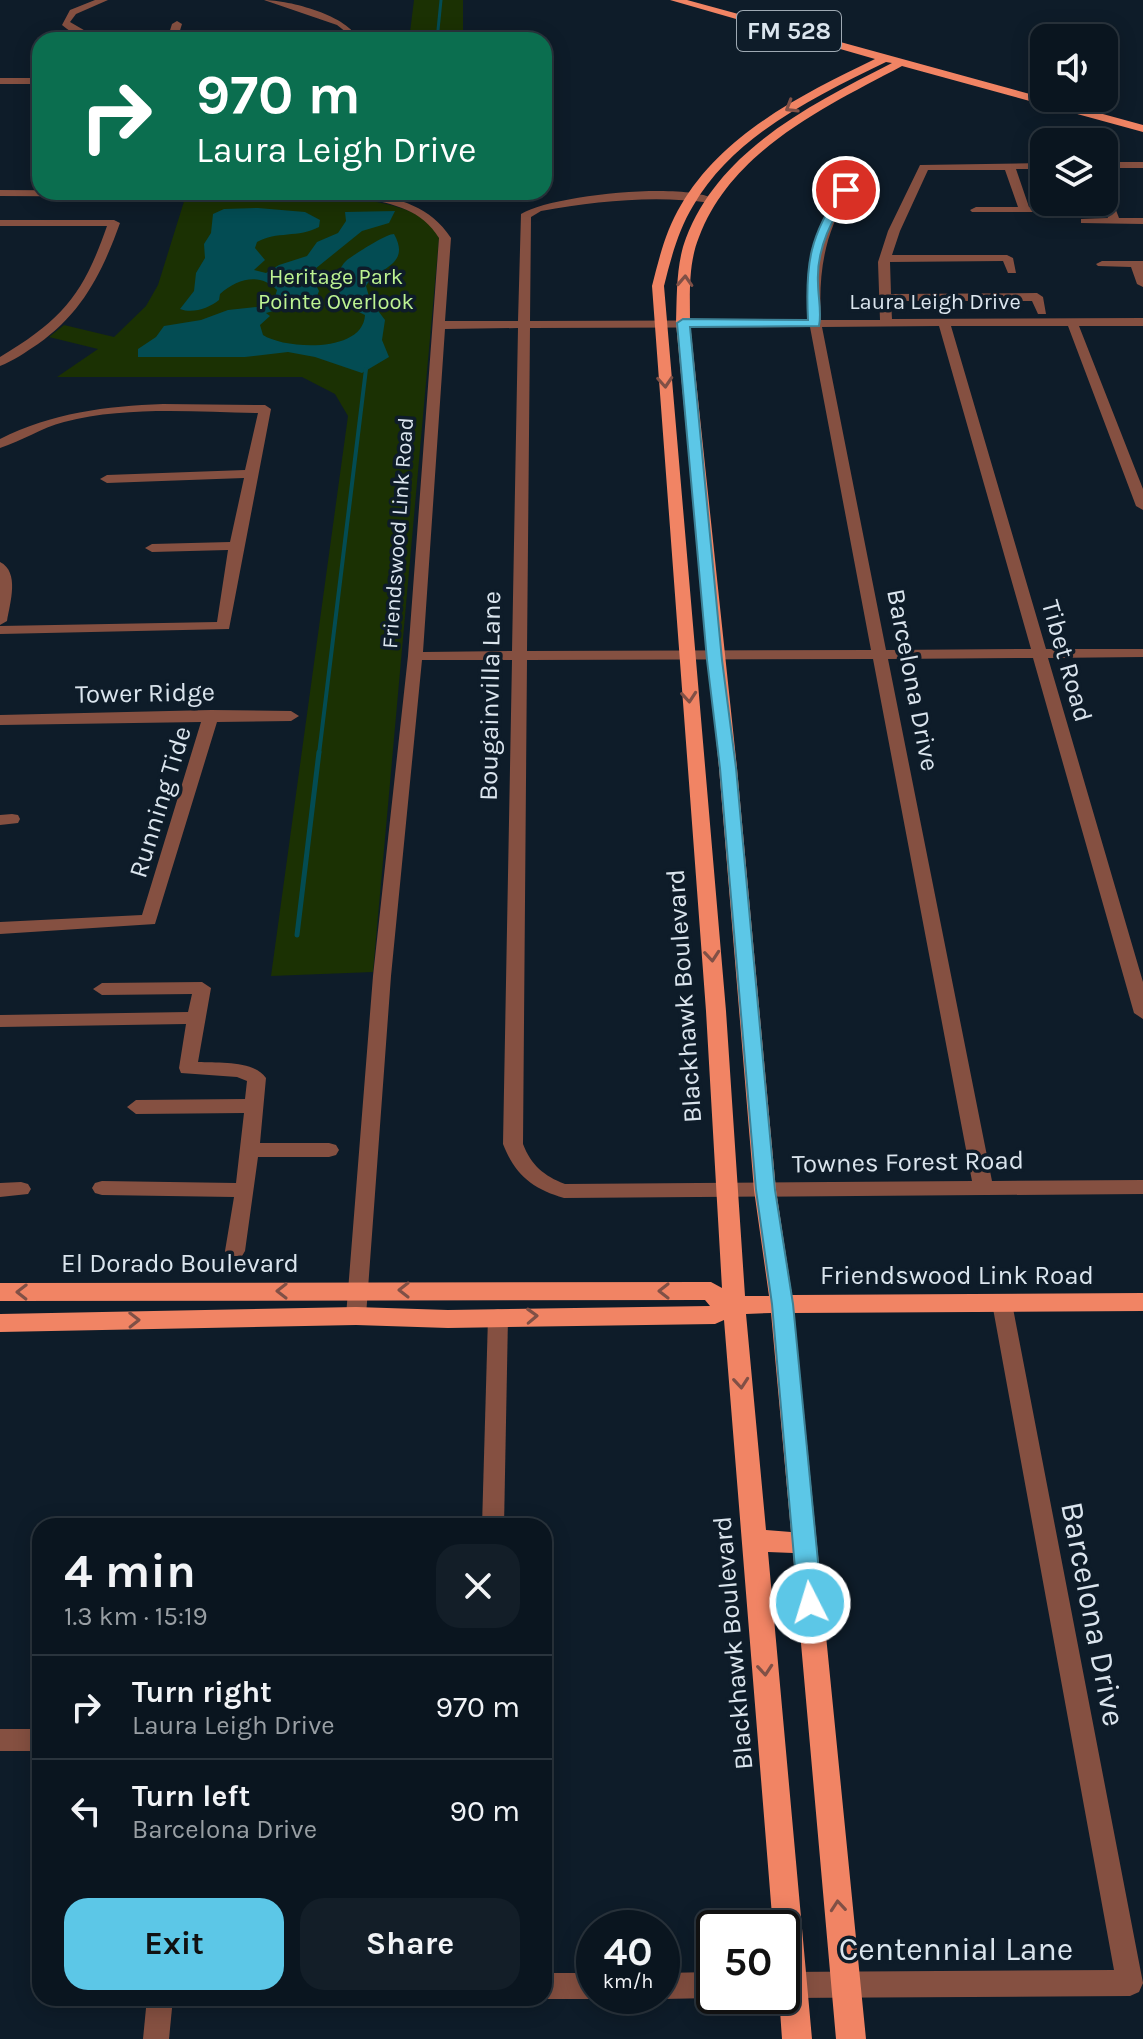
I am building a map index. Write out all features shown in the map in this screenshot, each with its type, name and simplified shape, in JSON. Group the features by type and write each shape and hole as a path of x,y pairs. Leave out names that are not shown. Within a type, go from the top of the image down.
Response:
{"main road":[{"name":"FM 528","path":"675,0 1143,129"},
{"name":"Blackhawk Boulevard","path":"782,1910 753,1540 729,1306 728,1191 716,1011 685,654 658,286 663,255 675,224 757,140 804,116 837,89 894,60"},
{"name":"Blackhawk Boulevard","path":"701,198 685,269 683,323 739,884 765,1190 782,1304 851,2039"},
{"path":"670,458 697,458"},
{"path":"677,537 705,537"},
{"path":"695,768 728,768"},
{"path":"705,882 739,884"},
{"path":"716,1011 750,1012"},
{"name":"El Dorado Boulevard","path":"0,1292 360,1290"},
{"name":"Friendswood Link Road","path":"360,1290 711,1291 729,1306"},
{"name":"Friendswood Link Road","path":"356,1316 448,1319 715,1315 729,1306 782,1304 1143,1302"},
{"name":"El Dorado Boulevard","path":"0,1323 356,1316"},
{"path":"753,1540 805,1543"},
{"name":"Blackhawk Boulevard","path":"793,2014 797,2039"}],"street":[{"path":"79,32 67,26 67,17 78,9 103,0"},
{"path":"269,0 340,23 350,32"},
{"path":"174,32 177,24"},
{"path":"0,81 32,81"},
{"path":"1118,165 1143,165"},
{"path":"1009,166 1025,210"},
{"path":"886,322 886,258 894,231 924,167 1030,166"},
{"name":"Barcelona Drive","path":"846,190 827,218 818,241 811,279 815,323 983,1186"},
{"name":"Friendswood Link Road","path":"0,193 32,193"},
{"name":"Bougainvilla Lane","path":"532,1178 519,1162 513,1144 525,216 529,211 647,194 701,198"},
{"name":"Friendswood Link Road","path":"356,1316 382,976 415,656 445,238 434,220 407,204 387,200"},
{"path":"976,210 1030,210"},
{"path":"1113,216 1115,221"},
{"path":"1085,221 1143,221"},
{"path":"0,223 114,223 97,271 78,303 47,335 0,362"},
{"path":"1003,245 1012,271"},
{"path":"886,258 1007,258"},
{"path":"1102,264 1139,264 1143,284"},
{"path":"1032,283 1042,311"},
{"path":"885,298 1037,297"},
{"name":"Tibet Road","path":"944,322 1143,1013"},
{"path":"1072,322 1143,506"},
{"name":"Laura Leigh Drive","path":"439,325 1143,322"},
{"path":"0,444 28,429 77,415 131,409 265,409 236,546 224,626 0,630"},
{"path":"107,479 253,474"},
{"path":"152,548 236,546"},
{"path":"0,566 6,583 0,621"},
{"path":"415,656 1143,653"},
{"name":"Running Tide","path":"0,928 149,920 211,715"},
{"name":"Tower Ridge","path":"0,720 291,716"},
{"path":"102,989 202,988 188,1068 239,1071 257,1078 235,1251"},
{"path":"0,1021 196,1018"},
{"path":"136,1107 254,1106"},
{"path":"250,1150 329,1150"},
{"name":"Townes Forest Road","path":"532,1178 564,1191 1143,1187"},
{"path":"102,1188 245,1190"},
{"path":"0,1190 21,1189"},
{"name":"Barcelona Drive","path":"1002,1303 1130,1983"},
{"path":"493,1518 498,1317"},
{"path":"0,1740 32,1740"},
{"name":"Centennial Lane","path":"800,1985 1130,1983"},
{"path":"552,1986 576,1986"},
{"path":"156,2039 159,2006"}],"green space":[{"path":"414,0 463,0 463,32 410,32"},
{"name":"Heritage Park Pointe Overlook","path":"184,200 366,200 400,208 426,220 439,238 373,972 271,976 348,416 335,394 302,377 57,377 98,349 49,337 64,325 114,337 146,306 158,285"}],"shaded area":[{"path":"224,209 305,212 320,220 319,227 311,230 257,242 255,248 265,260 254,270 266,273 279,265 307,256 317,242 338,233 346,221 345,212 395,211 389,223 362,231 315,269 314,281 319,291 316,299 266,313 270,316 260,325 263,335 288,343 321,345 351,337 361,328 365,315 342,304 335,275 351,257 394,234 399,253 396,260 366,286 370,300 385,320 382,340 389,357 362,373 315,357 288,352 245,357 138,357 138,349 156,337 164,326 201,320 228,310 257,307 275,297 277,290 270,284 256,279 248,280 227,289 220,294 219,300 206,308 180,309 194,291 196,273 205,258 204,244 211,233 213,214"}],"waterway":[{"path":"438,32 441,0"},
{"path":"319,754 366,369"},
{"path":"297,935 319,752"}],"route":[{"path":"810,1603 782,1304 765,1190 728,768 683,323 815,323 811,279 818,241 827,218 846,190"}]}
